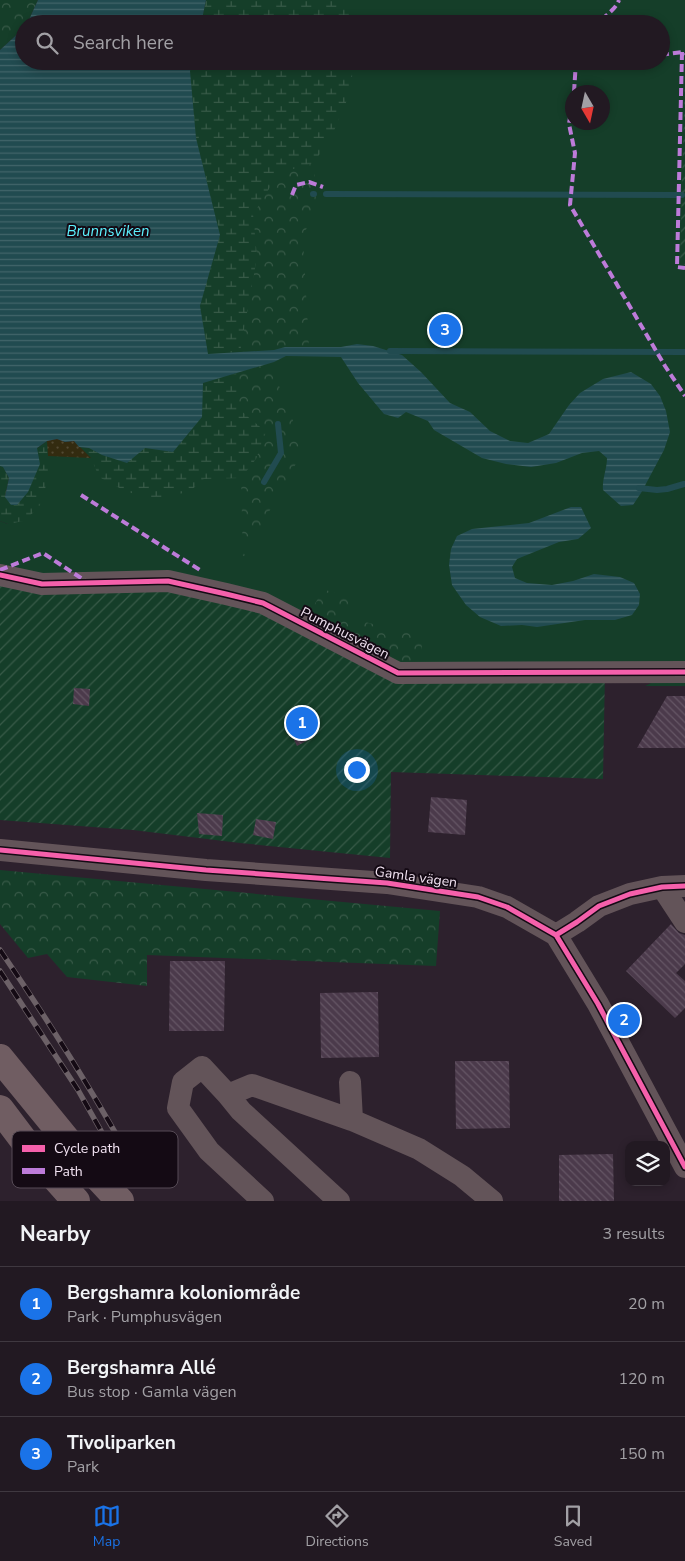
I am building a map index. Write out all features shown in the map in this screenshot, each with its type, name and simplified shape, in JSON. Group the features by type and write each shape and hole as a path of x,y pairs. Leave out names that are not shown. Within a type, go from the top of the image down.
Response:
{"main road":[{"path":"0,1058 60,1131"},
{"path":"0,1109 17,1131"},
{"path":"64,1188 76,1201"},
{"path":"108,1188 120,1201"}],"street":[{"name":"Pumphusvägen","path":"0,575 42,584 168,581 263,603 398,673 685,672"},
{"name":"Gamla vägen","path":"0,850 206,870 387,882 478,897 507,907 556,935 598,1004 685,1167"},
{"path":"556,935 599,906 630,894 662,887 685,886"},
{"path":"662,887 685,922"},
{"path":"263,1201 209,1151 178,1108 183,1082 202,1067 241,1111 339,1201"},
{"path":"350,1082 352,1120"},
{"path":"228,1096 252,1085 352,1120 419,1148 462,1176 492,1201"}],"green space":[{"path":"0,0 38,0 31,15 15,15 15,36 0,50"},
{"path":"206,0 685,0 685,686 645,686 673,672 0,713 0,521 8,524 47,441 89,448 190,70 670,70 670,15 203,15"},
{"path":"206,0 346,0 350,15 203,15"},
{"path":"353,70 350,93 333,133 314,163 279,173 253,214 257,257 240,352 208,354 200,306 220,234 196,138 190,71"},
{"path":"685,70 685,265 680,265"},
{"path":"314,163 316,203 303,238 309,347 285,347 240,352 257,257 253,214 279,173"},
{"path":"274,362 278,384 288,403 302,453 243,558 241,478 256,459 238,408 238,373"},
{"path":"238,373 238,408 266,432 256,459 241,478 204,479 189,492 151,499 125,491 99,477 91,458 79,447 89,448 102,455 145,448 173,452 202,417 203,383"},
{"path":"47,441 48,479 39,508 23,521 8,524 0,521 0,466 3,466 9,478 5,497 37,448"},
{"path":"0,575 201,588 398,673 605,672 603,779 391,772 390,858 133,830 0,820"},
{"path":"323,589 349,598 349,618 421,636 424,673 304,624"},
{"path":"0,870 440,911 436,966 147,955 147,986 67,977 47,954 28,958 0,924"}],"sand":[{"path":"57,439 65,442 74,441 91,458 48,456 47,441"}],"water":[{"path":"38,0 206,0 203,15 31,15"},
{"name":"Brunnsviken","path":"15,36 15,70 190,70 196,138 220,235 200,306 208,354 274,350 285,347 341,347 357,344 373,346 402,355 450,403 470,412 490,431 510,441 528,443 549,434 569,405 580,393 603,379 631,372 651,384 660,396 666,411 670,432 664,450 633,505 621,506 603,490 607,458 599,451 582,453 556,463 531,467 506,464 482,458 434,430 428,421 406,412 398,418 384,414 358,383 341,357 286,356 274,362 203,383 202,417 173,452 145,448 127,463 102,455 89,448 79,447 74,441 65,442 57,439 47,441 37,448 40,464 28,492 17,505 11,505 5,497 9,478 3,467 0,466 0,50"},
{"path":"571,507 581,507 591,528 578,539 559,542 517,559 512,567 515,578 527,583 552,585 594,574 620,577 634,583 640,594 639,605 632,615 615,620 585,620 537,627 522,625 501,626 480,617 466,605 452,585 449,565 451,549 457,536 472,529 529,523"}],"building":[{"path":"74,688 90,689 89,706 73,704"},
{"path":"667,696 685,696 685,748 637,748"},
{"path":"306,720 314,737 297,746 289,729"},
{"path":"431,797 467,800 465,835 428,832"},
{"path":"197,813 223,815 222,836 199,834"},
{"path":"256,819 276,822 273,839 253,835"},
{"path":"671,924 679,933 685,935 685,964 676,973 685,981 685,1008 675,1018 626,971"},
{"path":"170,961 225,961 224,1031 169,1031"},
{"path":"378,992 379,1057 321,1058 320,993"},
{"path":"455,1061 509,1061 510,1128 456,1129"},
{"path":"613,1154 614,1201 559,1201 559,1155"}],"waterway":[{"path":"326,194 682,195"},
{"path":"390,351 685,352"},
{"path":"264,482 281,453 278,424"},
{"path":"639,488 657,490 684,484"}],"railway":[{"path":"0,950 37,1005 114,1131"},
{"path":"0,971 78,1090 101,1131"}],"marked path":[{"path":"606,15 619,0"},
{"path":"682,52 677,267 685,268"},
{"path":"670,54 682,52 685,54"},
{"path":"574,85 575,70"},
{"path":"570,130 575,153 570,205 665,366 685,396"},
{"path":"292,195 296,185 309,182 323,187"},
{"path":"81,495 200,570"},
{"path":"0,570 43,553 87,582"}],"cycle path":[{"path":"0,575 42,584 168,581 263,603 398,673 685,672"},
{"path":"0,850 206,870 387,883 478,897 507,907 556,935 598,1004 685,1167"},
{"path":"556,935 599,906 630,894 662,887 685,886"}],"place":[{"name":"Tivoliparken","path":"445,330"},
{"name":"Bergshamra koloniområde","path":"302,723"},
{"name":"Bergshamra Allé","path":"624,1020"}]}
